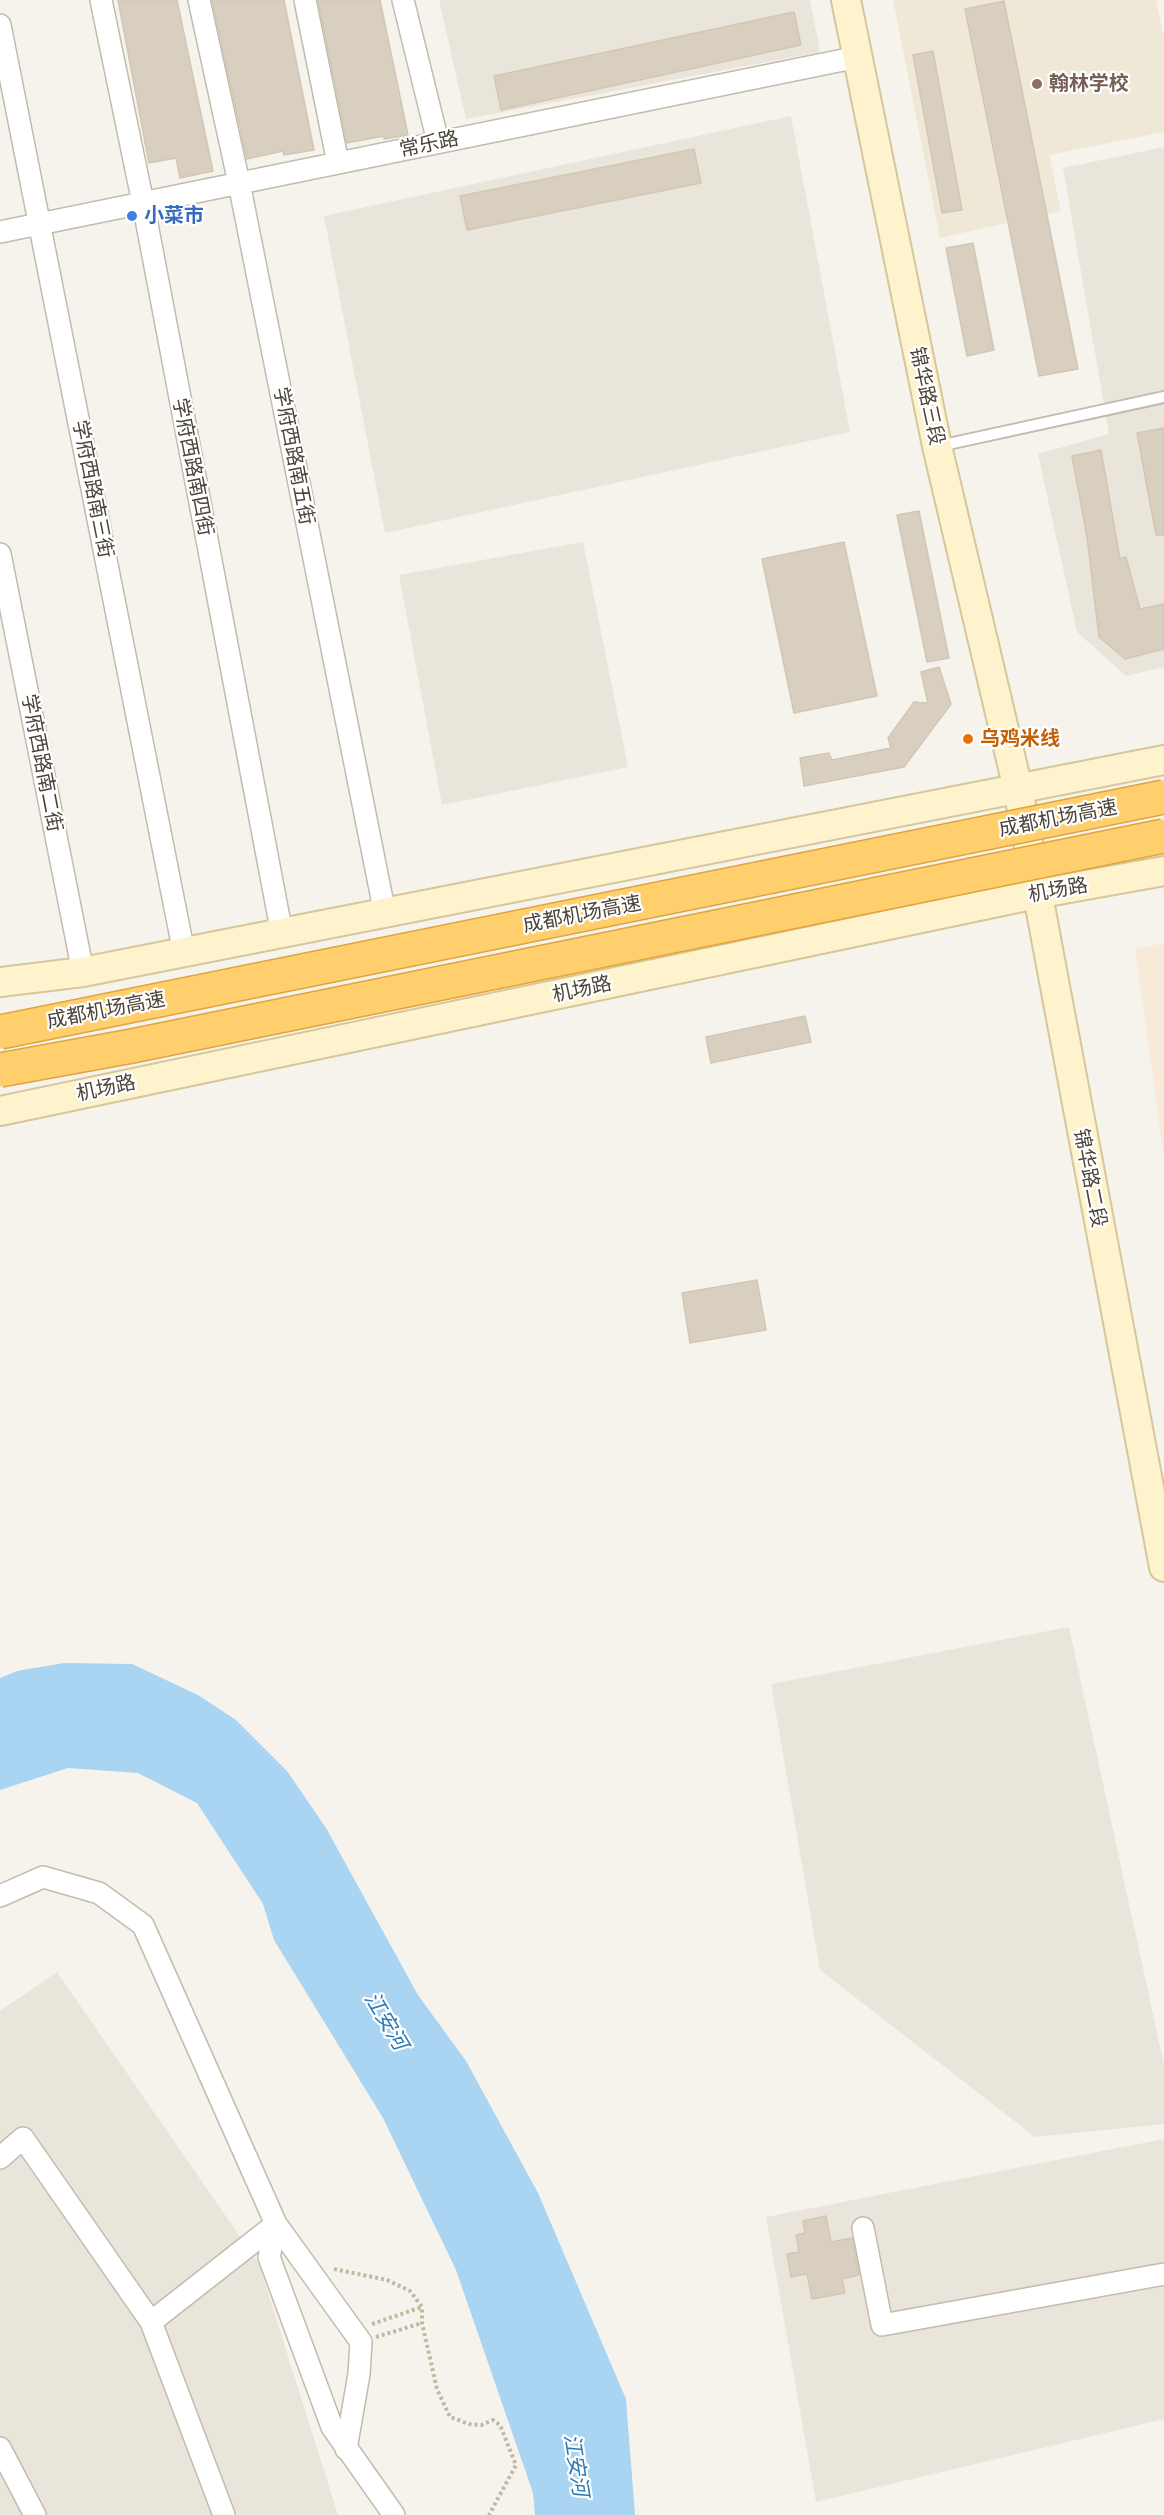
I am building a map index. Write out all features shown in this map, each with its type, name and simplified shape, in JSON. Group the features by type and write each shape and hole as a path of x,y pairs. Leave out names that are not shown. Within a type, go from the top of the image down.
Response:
{"highway":[{"name":"成都机场高速","path":"0,1032 1164,797"},
{"name":"成都机场高速","path":"0,1070 132,1046 1164,836"}],"main road":[{"name":"锦华路三段","path":"846,0 937,446 1018,789"},
{"path":"0,982 83,972 184,953 1164,760"},
{"name":"锦华路二段","path":"1018,789 1164,1566"},
{"name":"机场路","path":"0,1111 1036,894 1164,871"}],"street":[{"name":"学府西路南四街","path":"101,0 143,203 282,934"},
{"name":"学府西路南五街","path":"199,0 239,183 385,914"},
{"path":"305,0 338,163"},
{"path":"404,0 438,142"},
{"name":"学府西路南三街","path":"0,25 184,953"},
{"name":"常乐路","path":"0,232 858,57"},
{"name":"学府西路南二街","path":"0,554 83,972"},
{"path":"0,1896 43,1877 99,1893 143,1925 276,2224 358,2336 359,2374 346,2449"},
{"path":"0,2158 23,2138 151,2322 224,2515"},
{"path":"151,2322 276,2224"},
{"path":"276,2224 269,2257 332,2427 394,2515"},
{"path":"863,2228 882,2325 1164,2274"},
{"path":"0,2448 35,2515"}],"lane":[{"path":"937,446 1164,397"}],"path":[{"path":"309,2268 324,2262 336,2270 387,2280 410,2291 422,2307 422,2323 436,2389 450,2417 469,2424 482,2425 493,2420 500,2425 516,2465 489,2515"},
{"path":"358,2336 422,2307"},
{"path":"358,2336 422,2323"}],"shaded area":[{"path":"439,0 810,0 820,52 466,119"},
{"name":"翰林学校","path":"893,0 1156,0 1164,37 1164,132 1049,155 1061,211 940,238"},
{"path":"791,116 850,432 385,533 324,216"},
{"path":"1164,147 1164,667 1126,676 1077,632 1038,454 1109,434 1063,168"},
{"path":"583,542 628,767 442,805 399,575"},
{"path":"1164,943 1164,1158 1135,949"},
{"path":"1069,1627 1164,2065 1164,2124 1035,2137 820,1970 771,1684"},
{"path":"57,1972 259,2264 338,2515 0,2515 0,2011"},
{"path":"1164,2139 1164,2419 816,2502 766,2217"}],"water":[{"name":"江安河","path":"64,1663 132,1664 198,1695 236,1720 287,1771 326,1828 418,1995 466,2061 538,2193 626,2399 635,2515 535,2515 533,2493 456,2270 383,2118 274,1940 263,1904 197,1803 138,1773 68,1768 0,1790 0,1678 17,1671"}],"building":[{"path":"118,0 177,0 213,171 180,178 176,158 149,163"},
{"path":"212,0 284,0 314,150 284,155 283,151 247,159"},
{"path":"318,0 380,0 408,135 384,139 384,136 347,143"},
{"path":"1004,1 1078,369 1039,376 965,9"},
{"path":"794,12 801,45 501,110 494,76"},
{"path":"933,51 962,210 942,213 913,55"},
{"path":"694,149 701,183 467,230 460,196"},
{"path":"973,243 994,350 967,356 946,248"},
{"path":"1164,428 1164,535 1156,535 1137,433"},
{"path":"1101,450 1120,559 1126,557 1140,609 1164,604 1164,649 1125,659 1099,637 1087,537 1072,456"},
{"path":"919,511 949,658 927,662 897,515"},
{"path":"844,542 877,696 794,713 762,559"},
{"path":"939,667 951,704 904,767 804,786 800,758 829,753 832,760 891,748 888,738 914,702 928,703 921,672"},
{"path":"805,1016 811,1042 711,1063 706,1037"},
{"path":"757,1280 766,1330 690,1343 682,1293"},
{"path":"826,2216 831,2242 852,2238 859,2275 842,2279 845,2293 812,2299 807,2274 791,2277 787,2254 799,2252 796,2235 805,2233 803,2221"}],"place":[{"name":"翰林学校","path":"1037,84"},
{"name":"小菜市","path":"132,216"},
{"name":"乌鸡米线","path":"968,739"}]}
